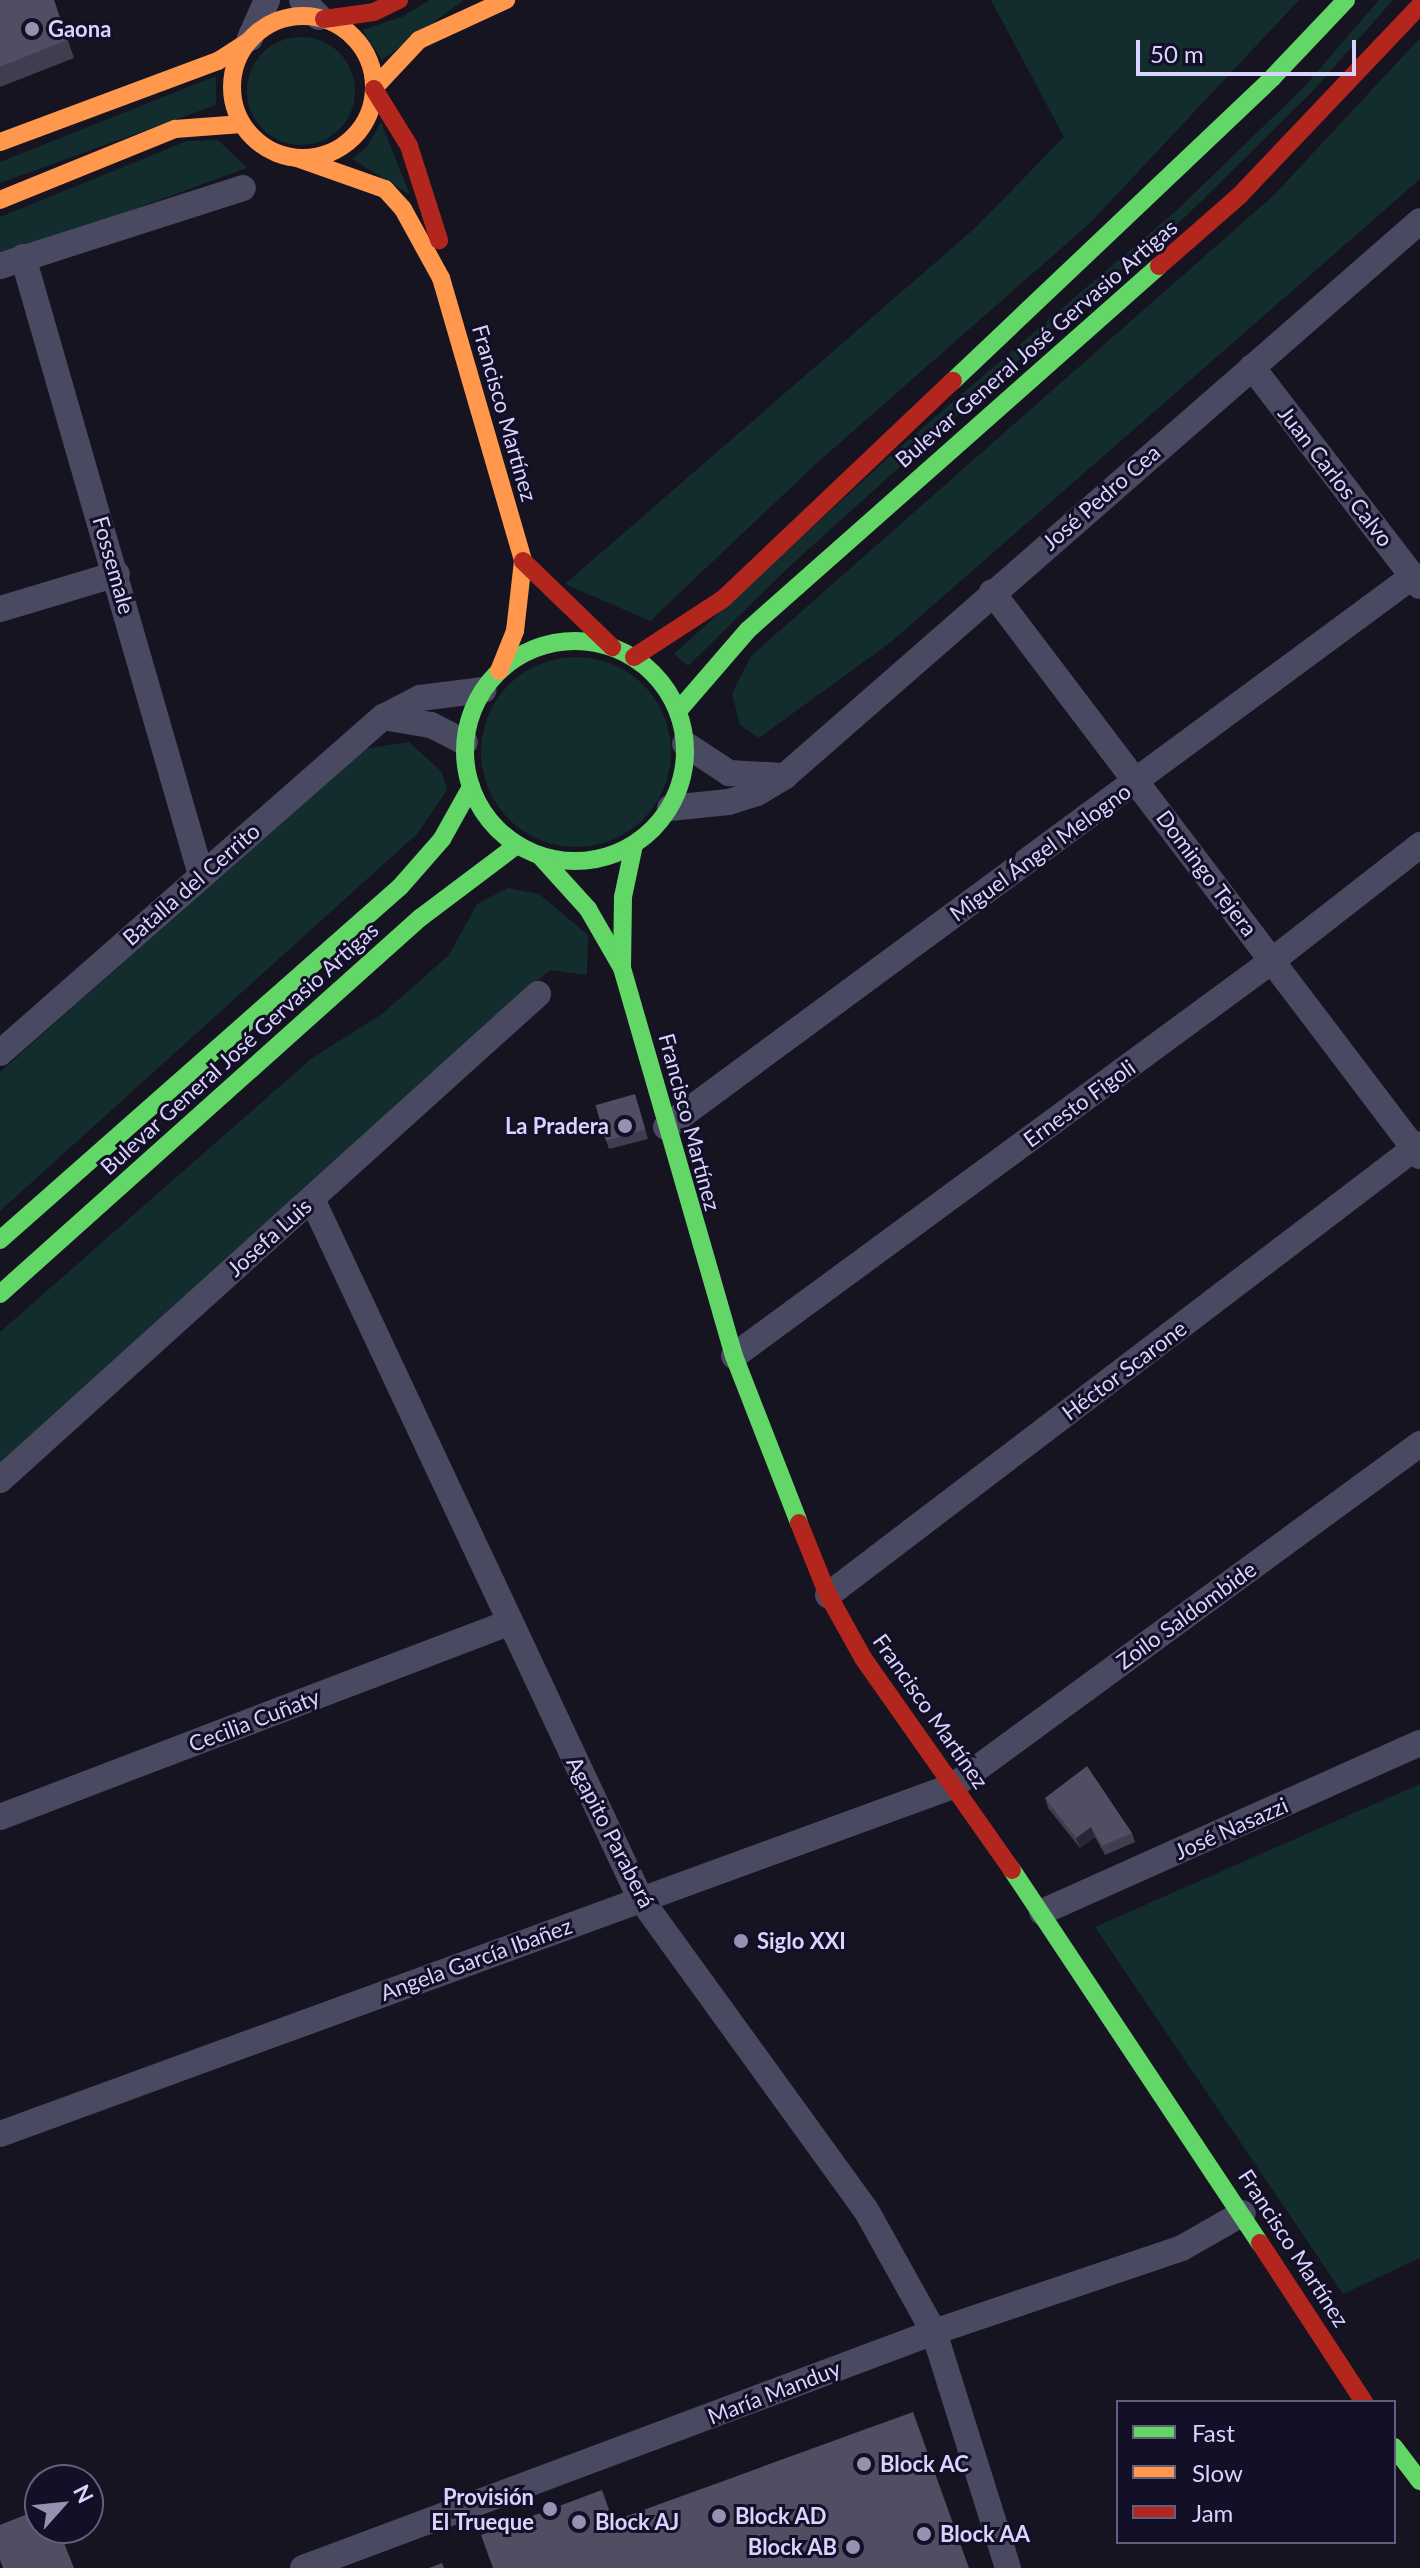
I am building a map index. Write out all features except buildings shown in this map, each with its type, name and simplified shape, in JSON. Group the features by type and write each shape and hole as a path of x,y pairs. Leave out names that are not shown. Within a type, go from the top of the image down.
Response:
{"main road":[{"path":"0,142 218,61 282,19 315,12 374,12 399,0"},
{"path":"374,88 419,40 506,0"},
{"name":"Bulevar General José Gervasio Artigas","path":"634,657 723,599 1273,77 1346,0"},
{"name":"Bulevar General José Gervasio Artigas","path":"678,711 748,630 1240,195 1420,5"},
{"path":"249,40 231,82 242,124 256,142 297,158 341,147 370,112 374,88 360,45 315,12"},
{"name":"Francisco Martínez","path":"374,88 416,164 441,247 441,278"},
{"path":"0,200 175,129 203,123 242,124"},
{"name":"Francisco Martínez","path":"297,158 385,189 403,209 441,278 523,561 515,631 491,680"},
{"name":"Francisco Martínez","path":"523,561 612,647"},
{"path":"563,641 612,647 634,657 652,672 678,711 685,744 683,777 670,808 634,845 588,861 540,856 517,845 489,820 471,787 465,742 491,680 518,656 563,641"},
{"name":"Bulevar General José Gervasio Artigas","path":"0,1240 400,887 442,839 471,787"},
{"name":"Bulevar General José Gervasio Artigas","path":"0,1294 420,918 517,845"},
{"name":"Francisco Martínez","path":"622,968 623,897 634,845"},
{"name":"Francisco Martínez","path":"540,856 588,909 622,968 734,1356 828,1595 863,1658 1042,1912 1243,2213 1363,2400"},
{"path":"1396,2450 1420,2481"}],"street":[{"path":"249,40 267,0"},
{"path":"11,262 243,188"},
{"name":"José Pedro Cea","path":"670,808 729,802 757,793 785,776 1420,221"},
{"name":"Fossemale","path":"11,262 117,574 201,875"},
{"name":"Juan Carlos Calvo","path":"1252,367 1416,581"},
{"path":"0,609 117,574"},
{"name":"Miguel Ángel Melogno","path":"666,1127 1137,781 1416,581"},
{"name":"Domingo Tejera","path":"992,592 1418,1149"},
{"name":"Batalla del Cerrito","path":"0,1053 383,717 420,698 491,680"},
{"path":"383,717 431,725 465,742"},
{"path":"685,744 729,773 785,776"},
{"name":"Ernesto Figoli","path":"734,1356 1273,960 1420,845"},
{"name":"Josefa Luis","path":"0,1480 538,994"},
{"name":"Héctor Scarone","path":"828,1595 1418,1149"},
{"name":"Agapito Paraberá","path":"312,1199 508,1623 640,1898 866,2210 934,2332 1008,2568"},
{"name":"Zoilo Saldombide","path":"953,1786 1420,1444"},
{"name":"Cecilia Cuñaty","path":"0,1817 508,1623"},
{"name":"José Nasazzi","path":"1042,1912 1420,1743"},
{"name":"Angela García Ibañez","path":"0,2134 953,1786"},
{"name":"María Manduy","path":"303,2568 934,2332 1182,2248 1243,2213"}],"green space":[{"path":"430,0 464,0 382,60 362,30 404,16"},
{"path":"991,0 1299,0 1090,223 818,462 650,621 565,584 975,228 1064,137"},
{"path":"1379,0 1393,0 1312,92 1184,218 1088,297 791,565 688,666 674,654 901,446 1177,210 1304,87"},
{"path":"301,37 322,41 339,53 351,70 355,91 351,112 339,129 322,141 301,145 280,141 263,129 251,112 247,91 251,70 263,53 280,41"},
{"path":"1420,38 1420,179 891,642 759,738 740,725 732,693 752,655 1274,195"},
{"path":"216,76 216,105 0,183 0,162"},
{"path":"381,122 410,195 352,159 367,147"},
{"path":"218,140 247,168 0,258 0,217 187,141"},
{"path":"576,657 612,664 643,685 664,716 671,752 664,788 643,819 612,840 576,847 540,840 509,819 488,788 481,752 488,716 509,685 540,664"},
{"path":"409,742 442,772 447,790 417,834 0,1211 0,1072 362,749"},
{"path":"508,888 539,894 588,935 587,975 550,970 0,1463 0,1332 312,1058 382,1014 449,955 477,904"},
{"path":"1420,1784 1420,2258 1343,2294 1095,1927"}],"traffic: fast":[{"path":"953,381 1273,77 1346,0"},
{"path":"678,711 748,630 1159,266"},
{"path":"575,641 617,649 653,673 677,709 685,751 677,793 653,829 617,853 575,861 533,853 497,829 473,793 465,751 473,709 497,673 533,649 575,641"},
{"path":"0,1240 400,887 442,839 471,787"},
{"path":"0,1294 420,918 517,845"},
{"path":"622,968 623,897 634,845"},
{"path":"540,856 588,909 622,968 734,1356 799,1523"},
{"path":"1012,1870 1260,2243"},
{"path":"1396,2450 1420,2481"}],"traffic: slow":[{"path":"374,88 419,40 506,0"},
{"path":"303,16 330,22 353,37 368,60 374,87 368,114 353,137 330,152 303,158 276,152 253,137 238,114 232,87 238,60 253,37 276,22 303,16"},
{"path":"0,142 218,61 247,42"},
{"path":"0,200 175,129 242,124"},
{"path":"297,158 385,189 403,209 441,278 523,561 515,631 499,671"}],"traffic: jam":[{"path":"324,19 374,12 399,0"},
{"path":"1159,266 1240,195 1420,5"},
{"path":"374,89 409,146 439,240"},
{"path":"634,657 723,599 953,381"},
{"path":"523,561 612,647"},
{"path":"799,1523 828,1595 863,1658 1012,1870"},
{"path":"1260,2243 1363,2400"}],"place":[{"name":"Gaona","path":"32,29"},
{"name":"La Pradera","path":"625,1126"},
{"name":"Siglo XXI","path":"741,1941"},
{"name":"Block AC","path":"864,2464"},
{"name":"Provisión El Trueque","path":"550,2509"},
{"name":"Block AD","path":"719,2516"},
{"name":"Block AJ","path":"579,2522"},
{"name":"Block AA","path":"924,2534"},
{"name":"Block AB","path":"853,2547"}]}
